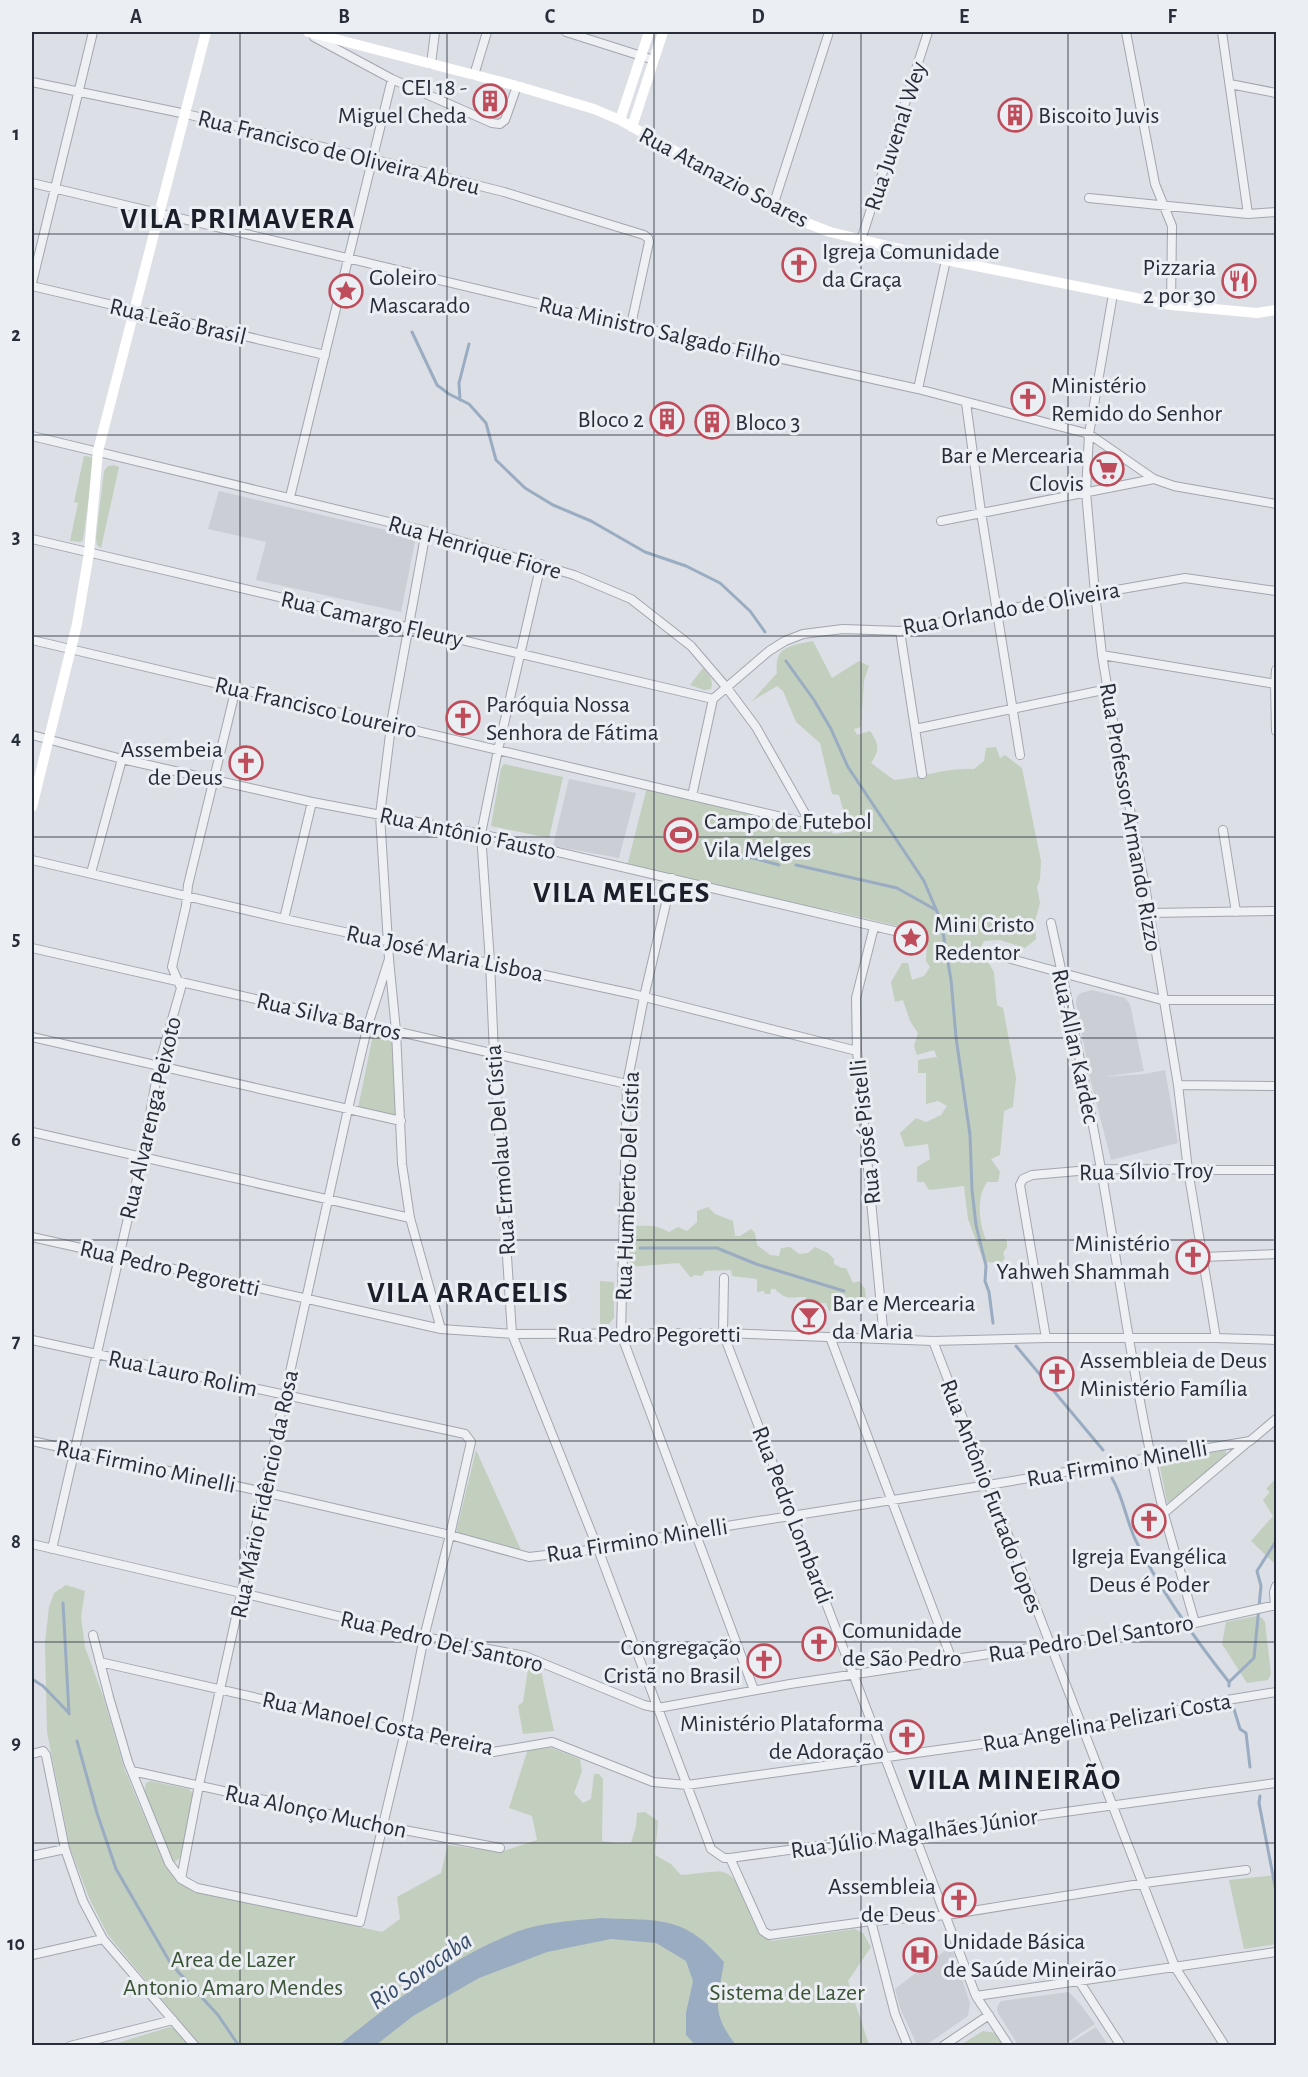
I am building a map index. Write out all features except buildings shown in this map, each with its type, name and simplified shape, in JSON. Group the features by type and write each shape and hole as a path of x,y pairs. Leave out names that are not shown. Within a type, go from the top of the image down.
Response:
{"main road":[{"path":"32,807 72,650 89,553 98,451 206,32"},
{"name":"Rua Atanazio Soares","path":"307,32 517,86 594,109 620,120 799,220 830,232 946,260 1171,305 1257,313 1276,310"},
{"path":"620,120 649,32"},
{"path":"632,127 663,32"}],"street":[{"path":"32,284 93,32"},
{"path":"307,32 392,79 492,123 500,124 505,120 517,86"},
{"path":"431,64 435,32"},
{"path":"474,75 487,32"},
{"path":"566,32 654,60"},
{"path":"773,206 829,32"},
{"name":"Rua Juvenal Wey","path":"861,240 928,32"},
{"path":"1126,32 1155,184 1172,226 1171,305"},
{"path":"1222,32 1248,214"},
{"path":"351,57 354,45"},
{"path":"290,497 392,79"},
{"name":"Rua Francisco de Oliveira Abreu","path":"32,82 186,114 372,159 504,192 644,235 648,238 649,243 631,325"},
{"path":"1230,84 1276,93"},
{"name":"Rua Ministro Salgado Filho","path":"32,183 631,325 918,389 1089,434 1154,479 1174,486 1276,504"},
{"path":"1089,198 1248,214 1276,212"},
{"path":"918,389 946,260"},
{"name":"Rua Leão Brasil","path":"32,284 324,355"},
{"name":"Rua Professor Armando Rizzo","path":"1113,294 1089,434 1086,492 1095,593 1102,655 1178,1085 1188,1170 1216,1338"},
{"path":"966,403 1020,755"},
{"name":"Rua Henrique Fiore","path":"32,436 426,531 541,564 616,592 639,604 692,646 756,727 811,824"},
{"path":"941,521 1154,479"},
{"path":"426,531 391,725 380,815 396,1031 402,1164 410,1218 441,1329"},
{"name":"Rua Camargo Fleury","path":"32,539 713,699"},
{"name":"Rua Ermolau Del Cístia","path":"541,564 481,834 512,1334 598,1549 711,1849 720,1857 730,1858 763,1931 769,1935 872,1921"},
{"name":"Rua Orlando de Oliveira","path":"727,688 769,651 803,634 843,629 900,631 1185,578 1276,591"},
{"path":"900,631 922,774"},
{"name":"Rua Francisco Loureiro","path":"32,640 811,824"},
{"path":"1102,655 1276,684"},
{"path":"1276,670 1276,731"},
{"name":"Rua Alvarenga Peixoto","path":"52,1549 142,1157 159,1065 181,988 172,967 186,906 185,897 236,688"},
{"path":"692,796 713,699 727,688"},
{"path":"915,729 1108,690"},
{"name":"Rua Antônio Fausto","path":"32,735 214,780 312,802 481,834 903,933"},
{"path":"91,873 122,759"},
{"path":"284,919 312,802"},
{"path":"1223,830 1236,912"},
{"name":"Rua José Maria Lisboa","path":"32,860 185,897 644,997 857,1051"},
{"name":"Rua Humberto Del Cístia","path":"672,878 644,997 627,1084 621,1334 754,1690"},
{"path":"1149,914 1276,911"},
{"name":"Rua Allan Kardec","path":"1051,923 1101,1169 1128,1339 1152,1456 1164,1513 1195,1623"},
{"name":"Rua José Pistelli","path":"874,927 856,998 857,1051 884,1339"},
{"name":"Rua Silva Barros","path":"32,948 627,1084"},
{"path":"990,953 1162,1000 1276,1000"},
{"name":"Rua Mário Fidêncio da Rosa","path":"180,1879 348,1109 368,1025 389,959"},
{"path":"32,1037 401,1121"},
{"path":"1178,1085 1276,1086"},
{"path":"32,1132 410,1218"},
{"name":"Rua Sílvio Troy","path":"1046,1338 1020,1181 1032,1175 1101,1169 1276,1170"},
{"name":"Rua Pedro Pegoretti","path":"32,1236 441,1329 512,1334 723,1334 933,1341 1046,1338 1276,1340"},
{"path":"1202,1257 1276,1254"},
{"name":"Rua Pedro Lombardi","path":"724,1278 723,1334 947,1915 976,1996 1009,2046"},
{"path":"830,1337 952,1660"},
{"name":"Rua Lauro Rolim","path":"32,1340 465,1434 471,1442 450,1535"},
{"name":"Rua Antônio Furtado Lopes","path":"933,1341 1174,1967 1224,2045"},
{"name":"Rua Firmino Minelli","path":"1164,1513 1276,1419"},
{"name":"Rua Firmino Minelli","path":"32,1441 450,1535 529,1557 598,1549 695,1531 1250,1441"},
{"path":"93,1635 132,1771 169,1863 180,1879 197,1888 357,1922 362,1920 424,1637 450,1535"},
{"name":"Rua Pedro Del Santoro","path":"32,1544 424,1637 525,1656 644,1705 658,1708 754,1690 1178,1626 1276,1606"},
{"path":"1276,1586 1274,1592 1276,1606"},
{"name":"Rua Manoel Costa Pereira","path":"100,1662 493,1752 552,1742 653,1782 687,1785"},
{"name":"Rua Angelina Pelizari Costa","path":"687,1785 1082,1730 1276,1692"},
{"path":"32,1754 43,1751 46,1755 65,1849 84,1901 103,1939 195,2046"},
{"name":"Rua Alonço Muchon","path":"132,1771 383,1826 500,1848"},
{"name":"Rua Júlio Magalhães Júnior","path":"730,1858 1276,1783"},
{"path":"32,1856 65,1849"},
{"path":"908,2046 895,2014 872,1921 947,1915 1246,1870"},
{"path":"32,1955 103,1939"},
{"path":"976,1996 1276,1953"},
{"path":"1079,1981 1121,2046"},
{"path":"943,2046 989,2015"},
{"path":"70,2046 173,2020"}],"shaded area":[{"path":"219,491 416,537 401,612 256,580 266,542 208,529"},
{"path":"569,779 636,793 619,858 553,846"},
{"path":"1092,990 1125,998 1130,1004 1144,1071 1104,1077 1165,1070 1178,1143 1111,1160 1090,1078 1076,1003 1077,996"},
{"path":"951,1946 970,2003 968,2016 926,2045 917,2045 900,2008 895,1989"},
{"path":"1069,1992 1095,2024 1063,2045 1018,2045 998,2013 997,2007 1001,2001"},
{"path":"1096,2027 1108,2045 1067,2045"}],"green space":[{"path":"84,456 92,457 94,460 83,540 70,541 78,503 74,502"},
{"path":"108,466 119,467 101,548 97,545 96,538 104,471"},
{"path":"813,641 832,678 859,661 869,666 864,680 861,727 854,729 857,735 870,731 877,747 871,763 894,780 974,769 984,761 986,748 996,747 1000,758 1005,755 1022,768 1041,861 1037,887 1040,903 1035,921 1036,939 1025,948 1000,940 984,941 980,949 994,972 997,1005 1003,1008 1016,1078 1013,1107 1004,1111 1000,1155 991,1159 1000,1172 998,1182 987,1182 980,1203 980,1218 986,1240 1005,1239 1007,1241 1007,1247 1003,1253 1005,1258 1001,1263 984,1262 968,1219 964,1186 929,1190 924,1182 917,1182 917,1167 930,1159 928,1144 905,1147 900,1133 916,1118 926,1122 941,1115 947,1106 938,1101 926,1104 926,1073 918,1073 918,1060 937,1057 934,1050 917,1055 914,1046 918,1033 910,1021 903,1000 895,1002 891,982 902,963 908,963 912,980 924,976 930,967 926,961 927,942 906,928 830,910 829,913 627,866 647,787 809,824 832,830 835,834 846,832 845,817 839,795 832,794 820,743 796,722 783,691 777,686 752,701 777,673 778,657 781,652 791,646"},
{"path":"703,668 711,680 711,689 704,690 690,685"},
{"path":"504,764 563,777 549,838 491,826 501,768"},
{"path":"374,1030 396,1034 397,1115 358,1108"},
{"path":"708,1207 715,1214 733,1221 735,1236 740,1236 751,1229 755,1233 757,1245 770,1255 779,1256 781,1248 790,1247 799,1254 808,1253 815,1247 828,1253 834,1259 834,1264 846,1268 853,1283 859,1281 865,1289 866,1298 856,1300 851,1304 840,1304 837,1309 829,1311 826,1303 806,1304 806,1297 787,1297 775,1289 771,1289 770,1294 765,1294 764,1291 757,1292 757,1279 732,1276 731,1270 705,1271 702,1276 694,1275 691,1278 679,1263 629,1267 630,1226 655,1227 669,1232 678,1227 687,1231 697,1222 697,1211"},
{"path":"600,1281 614,1282 614,1318 609,1324 600,1324"},
{"path":"476,1450 521,1550 456,1533"},
{"path":"1226,1450 1226,1454 1173,1502 1167,1502 1159,1462"},
{"path":"1276,1478 1276,1565 1251,1541 1273,1516 1263,1500 1270,1492 1266,1489"},
{"path":"66,1585 85,1591 81,1617 85,1647 104,1699 124,1768 165,1866 179,1882 196,1891 382,1932 400,1919 397,1897 441,1873 448,1845 500,1852 537,1840 532,1816 509,1808 528,1749 552,1748 580,1759 582,1771 574,1793 583,1803 591,1799 594,1774 599,1774 603,1779 602,1841 631,1843 637,1813 645,1812 658,1821 655,1855 671,1864 681,1875 723,1872 731,1876 738,1883 764,1934 771,1941 855,1929 863,1933 871,1947 848,1981 869,2045 200,2045 108,1935 90,1900 70,1848 47,1732 45,1643 49,1607 54,1593"},
{"path":"1257,1616 1265,1622 1271,1674 1268,1680 1247,1683 1222,1644 1226,1622"},
{"path":"528,1669 541,1671 554,1731 523,1734 518,1706 523,1702"},
{"path":"150,1781 189,1789 193,1794 181,1857 175,1862 172,1860 144,1792 146,1783"},
{"path":"1276,1875 1276,1944 1244,1949 1229,1880"},
{"path":"170,2027 179,2030 192,2046 108,2046"},
{"path":"983,2031 996,2033 1004,2045 959,2046"}],"water":[{"name":"Rio Sorocaba","path":"601,1918 669,1923 696,1935 710,1946 724,1962 718,1997 719,2015 722,2024 736,2045 695,2045 686,2035 686,2013 693,1981 686,1961 656,1943 611,1939 547,1952 479,1978 413,2016 376,2045 339,2045 423,1982 492,1943 536,1926"}],"waterway":[{"path":"412,332 437,385 469,404 486,423 496,460 525,488 553,505 591,521 645,552 686,566 720,583 750,611 765,632"},
{"path":"460,400 459,383 469,344"},
{"path":"786,661 814,700 831,729 848,767 924,881 941,921 951,980 956,1037 970,1135 976,1225 986,1266 985,1281 989,1292 993,1323"},
{"path":"727,857 753,858 779,865"},
{"path":"796,865 897,888 936,910"},
{"path":"640,1248 717,1248 756,1264 844,1291"},
{"path":"1016,1346 1103,1450"},
{"path":"1112,1478 1135,1539 1155,1577 1178,1613 1229,1682 1229,1686"},
{"path":"1229,1682 1254,1658 1261,1586 1257,1571 1276,1541"},
{"path":"63,1603 69,1714"},
{"path":"32,1679 43,1686 68,1712"},
{"path":"1234,1709 1240,1729 1246,1733 1250,1767"},
{"path":"77,1741 97,1813 116,1869 171,1964 218,2015 239,2046"},
{"path":"1260,1796 1259,1803 1276,1891"}],"place":[{"name":"CEI 18 - Miguel Cheda","path":"490,101"},
{"name":"Biscoito Juvis","path":"1015,115"},
{"name":"Igreja Comunidade da Graça","path":"799,265"},
{"name":"Pizzaria 2 por 30","path":"1239,281"},
{"name":"Goleiro Mascarado","path":"346,291"},
{"name":"Ministério Remido do Senhor","path":"1028,399"},
{"name":"Bloco 2","path":"667,419"},
{"name":"Bloco 3","path":"712,422"},
{"name":"Bar e Mercearia Clovis","path":"1107,469"},
{"name":"Paróquia Nossa Senhora de Fátima","path":"463,718"},
{"name":"Assembeia de Deus","path":"246,763"},
{"name":"Campo de Futebol Vila Melges","path":"681,835"},
{"name":"Mini Cristo Redentor","path":"911,938"},
{"name":"Ministério Yahweh Shammah","path":"1193,1257"},
{"name":"Bar e Mercearia da Maria","path":"809,1317"},
{"name":"Assembleia de Deus Ministério Família","path":"1057,1374"},
{"name":"Igreja Evangélica Deus é Poder","path":"1149,1521"},
{"name":"Comunidade de São Pedro","path":"819,1644"},
{"name":"Congregação Cristã no Brasil","path":"764,1661"},
{"name":"Ministério Plataforma de Adoração","path":"907,1737"},
{"name":"Assembleia de Deus","path":"959,1900"},
{"name":"Unidade Básica de Saúde Mineirão","path":"920,1955"}],"district":[{"name":"VILA PRIMAVERA","path":"238,218"},
{"name":"VILA MELGES","path":"622,892"},
{"name":"VILA ARACELIS","path":"468,1292"},
{"name":"VILA MINEIRÃO","path":"1015,1779"}],"park label":[{"name":"Area de Lazer Antonio Amaro Mendes","path":"233,1973"},
{"name":"Sistema de Lazer","path":"787,1992"}]}
